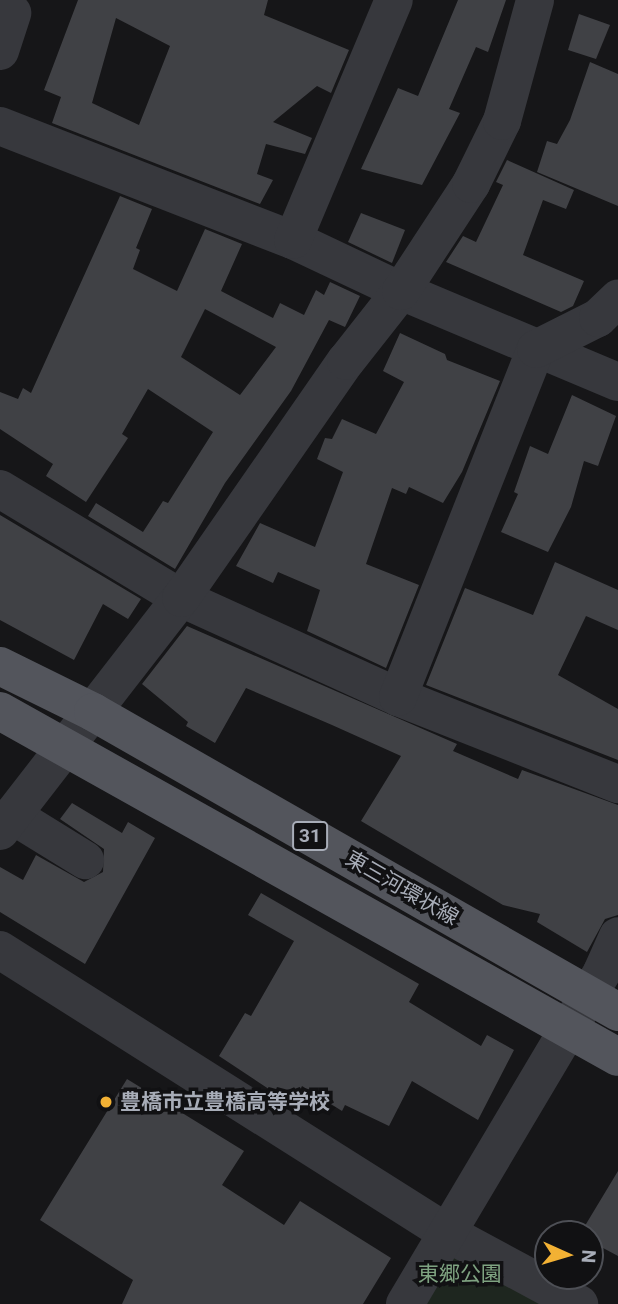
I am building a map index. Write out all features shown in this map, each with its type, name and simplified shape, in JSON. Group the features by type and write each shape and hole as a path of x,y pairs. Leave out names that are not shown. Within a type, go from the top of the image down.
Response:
{"main road":[{"name":"東三河環状線","path":"0,666 93,712 602,1003"},
{"name":"東三河環状線","path":"0,711 67,745 618,1057"}],"street":[{"path":"293,240 394,0"},
{"path":"85,860 6,823 181,598 346,361 401,291 471,184 502,121 535,0"},
{"path":"0,51 12,13"},
{"path":"0,126 293,240 401,291 618,382"},
{"path":"398,696 536,349 577,331 612,309 618,299"},
{"path":"0,489 181,598 398,696 618,784"},
{"path":"405,1304 449,1234 567,1027 602,1003 618,936"},
{"path":"0,950 449,1234 579,1304"}],"green space":[{"name":"東郷公園","path":"449,1234 534,1280 534,1290 553,1290 579,1304 405,1304"}],"building":[{"path":"78,0 268,0 264,15 349,50 331,93 317,86 273,122 312,138 305,154 266,144 257,174 273,180 260,204 52,123 61,97 44,90","holes":["116,18 170,46 139,125 92,103"]},
{"path":"458,0 506,0 488,52 476,47 449,109 460,113 422,185 361,169 398,88 418,96"},
{"path":"579,14 610,25 596,59 568,50"},
{"path":"590,62 618,74 618,206 537,172 547,141 557,144 570,120"},
{"path":"507,160 574,190 566,209 543,200 523,255 584,281 573,306 561,312 446,262 463,236 476,242 503,185 496,182"},
{"path":"120,196 152,209 136,248 140,250 133,269 177,291 205,229 242,244 221,291 273,318 280,303 304,315 316,290 324,295 330,282 360,296 345,327 329,320 291,391 225,483 175,569 88,516 96,503 143,532 163,501 168,503 213,432 148,389 122,434 128,438 86,502 46,476 53,464 0,429 0,392 18,399 23,388 31,393","holes":["205,309 276,347 240,395 181,357"]},
{"path":"361,213 405,230 392,263 348,242"},
{"path":"400,333 445,354 447,360 500,381 462,472 443,503 409,487 406,494 392,488 366,564 419,585 386,668 307,631 320,590 278,572 273,583 236,566 260,523 315,547 343,472 317,459 325,438 332,439 342,419 376,434 404,382 383,371"},
{"path":"572,395 616,416 598,466 584,461 571,507 548,552 501,532 518,494 514,492 530,446 548,454"},
{"path":"0,515 141,599 128,619 103,604 74,660 0,620"},
{"path":"555,562 618,590 618,630 586,616 558,675 618,709 618,760 426,685 465,588 533,615"},
{"path":"187,626 457,744 453,751 518,779 522,770 618,805 618,915 605,919 587,952 537,922 540,914 503,905 361,821 401,756 332,725 246,688 215,743 186,726 188,722 142,684"},
{"path":"72,803 122,833 128,822 155,838 85,964 0,912 0,867 23,880 36,855 84,882 103,872 104,849 60,819"},
{"path":"261,893 419,984 409,1002 481,1046 487,1035 514,1050 478,1120 412,1081 389,1126 345,1105 342,1111 302,1086 293,1105 219,1056 245,1013 251,1016 294,941 248,915"},
{"path":"127,1079 244,1151 222,1185 284,1225 300,1201 391,1258 363,1304 122,1304 133,1280 40,1220"},
{"path":"618,1171 618,1256 604,1248 604,1220 588,1220"}],"place":[{"name":"豊橋市立豊橋高等学校","path":"106,1102"}]}
